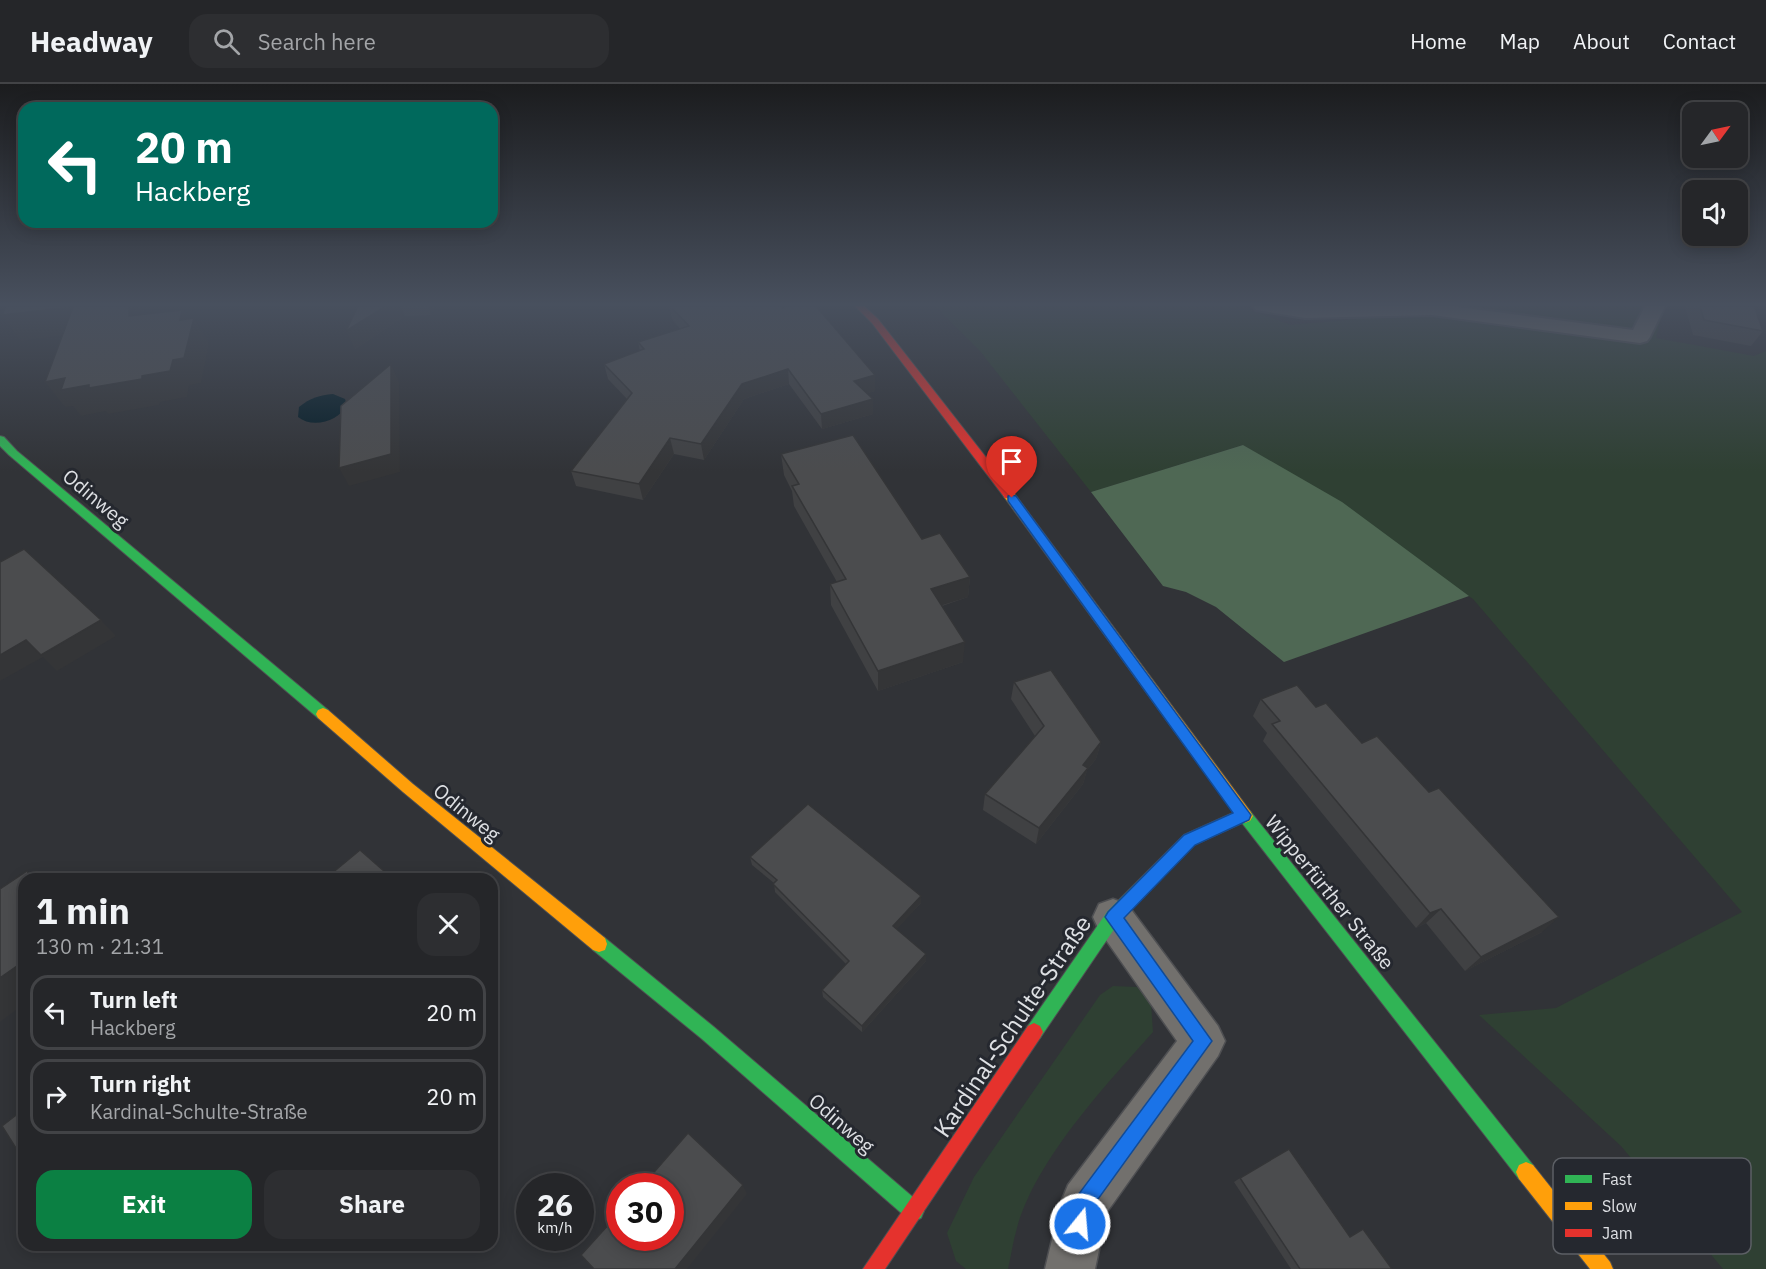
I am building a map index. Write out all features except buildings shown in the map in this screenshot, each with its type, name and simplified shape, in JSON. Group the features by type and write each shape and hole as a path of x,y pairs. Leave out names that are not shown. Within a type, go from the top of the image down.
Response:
{"street":[{"name":"Wipperfürther Straße","path":"907,361 971,442 1244,815 1553,1206"},
{"name":"Odinweg","path":"0,439 30,468 287,683 408,788 708,1033 914,1211"},
{"name":"Kardinal-Schulte-Straße","path":"873,1269 1113,917 1189,840 1244,815"},
{"path":"1070,1269 1084,1202 1203,1041 1113,917"},
{"name":"Wipperfürther Straße","path":"1591,1254 1603,1269"}],"green space":[{"path":"988,361 1766,361 1766,1269 1723,1269 1711,1254 1751,1254 1751,1158 1631,1158 1621,1146 1479,1015 1556,1008 1742,912 1473,599 1243,445 1091,492"},
{"path":"1243,445 1342,502 1469,596 1284,662 1216,607 1186,592 1163,586 1091,492"},
{"path":"1113,986 1137,987 1151,1004 1153,1032 1074,1124 1040,1176 1026,1202 1017,1228 1008,1269 966,1269 956,1261 947,1233 974,1177 1100,995"}],"water":[{"path":"333,394 345,399 347,405 332,419 318,423 304,421 298,417 299,407 303,404 324,395"}],"traffic: fast":[{"path":"0,439 13,453 323,714"},
{"path":"1034,1032 1113,917 1189,840 1244,815"},
{"path":"1245,816 1526,1172"},
{"path":"599,944 708,1033 914,1211"}],"traffic: slow":[{"path":"1009,495 1245,816"},
{"path":"323,714 408,788 599,944"},
{"path":"1526,1172 1553,1206"},
{"path":"1591,1254 1603,1269"}],"traffic: jam":[{"path":"906,361 1009,495"},
{"path":"873,1269 1034,1032"}],"route":[{"path":"1012,498 1244,815 1189,840 1113,917 1203,1041 1084,1202 1080,1224"}]}
